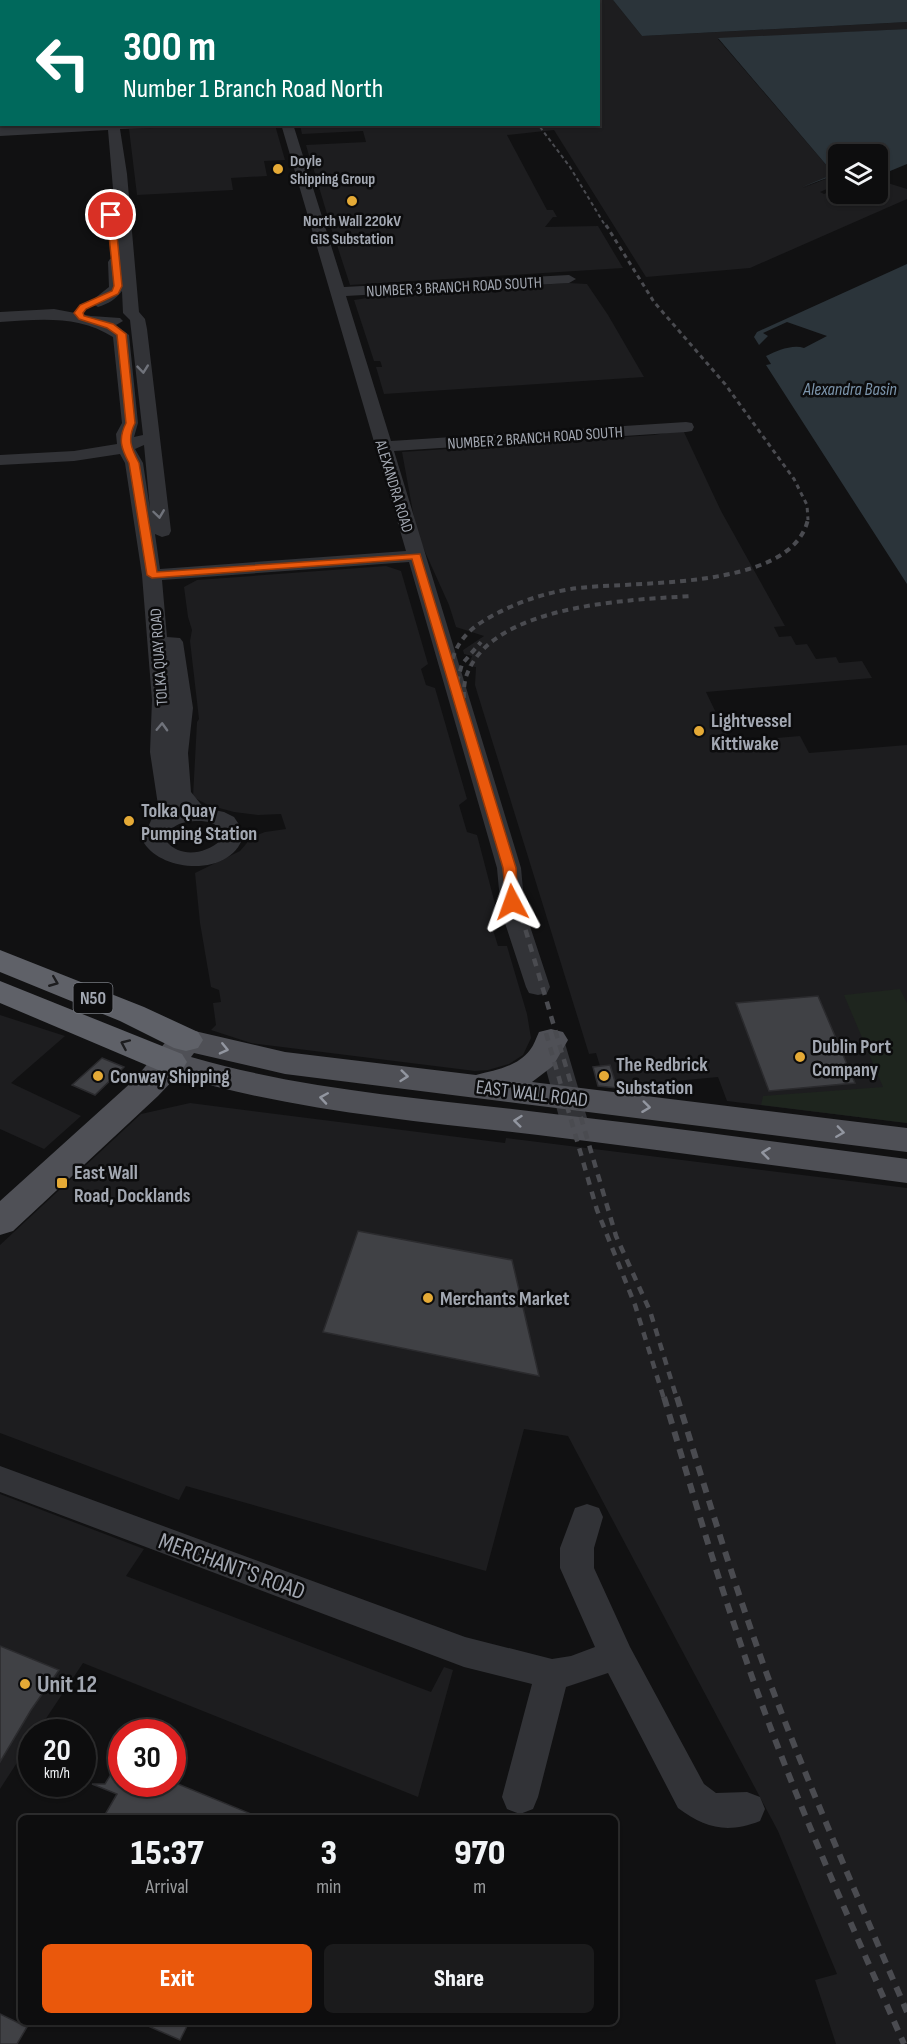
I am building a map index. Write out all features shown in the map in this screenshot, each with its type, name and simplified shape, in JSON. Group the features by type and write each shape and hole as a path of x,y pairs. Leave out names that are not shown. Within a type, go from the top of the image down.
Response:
{"highway":[{"name":"N50","path":"0,960 132,1014 178,1051"},
{"path":"0,991 82,1025"},
{"path":"0,1003 82,1025"},
{"name":"N50","path":"82,1025 178,1051"}],"main road":[{"path":"472,1085 488,1084 521,1073 544,1055 551,1040"},
{"name":"EAST WALL ROAD","path":"178,1051 472,1085 572,1113 907,1171"},
{"name":"EAST WALL ROAD","path":"178,1051 220,1079 336,1100 572,1113 907,1140"},
{"path":"0,1222 146,1088 178,1051"}],"street":[{"name":"TOLKA QUAY ROAD","path":"113,126 132,299 130,309 137,319 139,328 149,435 142,483"},
{"name":"ALEXANDRA ROAD","path":"288,126 510,868 513,911 538,987"},
{"path":"0,132 99,134 106,164 118,286 115,292 89,308"},
{"name":"NUMBER 3 BRANCH ROAD SOUTH","path":"339,292 569,279"},
{"path":"0,315 54,314 113,301 130,309 116,321 100,322 89,308"},
{"name":"TOLKA QUAY ROAD","path":"100,322 122,334 130,423 125,441 142,483 183,708 177,753 180,793 197,814"},
{"name":"NUMBER 2 BRANCH ROAD SOUTH","path":"383,447 687,427"},
{"path":"0,460 98,453 125,441 149,435"},
{"path":"0,453 125,441"},
{"path":"98,453 124,463 142,483"},
{"path":"160,574 417,556"},
{"name":"TOLKA QUAY ROAD","path":"160,574 161,752 169,805 162,825"},
{"path":"197,814 215,816 229,823 234,836 227,847 206,857 188,859 162,852 155,843 157,831 162,825 175,818 197,814"},
{"path":"551,1040 572,1113"},
{"name":"MERCHANT'S ROAD","path":"0,1479 464,1652 552,1674"},
{"path":"587,1517 577,1548 577,1568 615,1654 691,1796 710,1810 747,1809"},
{"path":"520,1797 552,1674 571,1671 615,1654"}],"shaded area":[{"path":"600,0 613,0 642,36 907,22 907,29 718,39 828,167 828,177 803,188 828,178 828,188 820,192 824,194 828,192 828,204 888,204 888,183 907,189 907,199 750,268 646,277 554,130 507,135 547,210 553,210 557,217 553,217 545,227 598,226 623,268 350,285 335,239 339,237 334,236 331,228 333,226 330,224 313,167 316,163 310,159 306,145 366,142 363,131 302,134 300,126 600,126"},
{"path":"275,126 285,160 264,161 267,176 231,178 233,190 137,195 129,129"},
{"path":"568,283 587,284 644,377 384,394 376,367 382,367 381,363 374,361 354,300 392,294"},
{"path":"683,430 721,511 785,626 774,627 779,637 791,636 796,645 807,644 816,659 836,657 839,663 862,661 872,678 706,692 730,742 800,736 809,753 907,745 907,1123 727,1101 718,1077 634,1085 632,1090 598,1086 593,1067 600,1066 596,1053 589,1054 475,685 476,667 468,666 472,656 464,654 463,650 484,636 456,627 449,605 417,534 402,452 654,435"},
{"path":"386,566 401,571 428,664 421,669 426,685 435,688 467,799 459,805 467,832 477,835 500,923 493,930 498,946 507,946 527,1014 531,1038 523,1055 509,1064 488,1070 475,1071 251,1043 211,1030 216,1025 213,1003 221,1002 219,990 211,987 200,923 195,873 240,851 252,837 265,832 286,829 281,814 258,815 234,812 208,805 193,797 199,719 190,641 192,630 184,587 197,580"},
{"path":"900,989 907,1003 907,1123 761,1105 763,1096 883,1087 844,995"},
{"path":"0,1015 65,1036 11,1083 81,1116 44,1149 0,1129"},
{"path":"190,1103 505,1143 506,1138 907,1188 907,2044 836,2044 815,1980 837,1974 778,1831 568,1436 524,1429 486,1571 186,1486 179,1500 0,1433 0,1245 141,1114"},
{"path":"0,1494 144,1549 126,1576 431,1692 444,1667 453,1670 418,1797 83,1663 46,1719 18,1719 18,1761 0,1789"}],"water":[{"path":"613,0 907,0 907,22 642,36"},
{"path":"907,29 907,164 888,172 888,144 828,144 828,167 718,38"},
{"name":"Alexandra Basin","path":"907,264 907,584 766,365 771,364 766,356 790,347 804,348 827,336 787,322 763,333 768,336 759,345 754,337 757,332"}],"building":[{"name":"Dublin Port Company","path":"818,996 855,1083 769,1091 736,1003"},
{"name":"Conway Shipping","path":"102,1058 124,1067 95,1095 72,1085"},
{"name":"The Redbrick Substation","path":"610,1065 617,1088 598,1086 593,1067"},
{"name":"Merchants Market","path":"358,1231 512,1260 539,1376 323,1332"},
{"name":"Unit 12","path":"0,1646 59,1670 26,1719 18,1719 18,1732 0,1762"},
{"path":"108,1779 108,1790 96,1786 105,1784"},
{"path":"186,1787 254,1815 105,1815 115,1797 186,1797"},
{"path":"0,2014 18,2023 18,2025 27,2027 17,2044 0,2044"},
{"path":"146,2025 188,2025 180,2040"}],"railway":[{"path":"540,127 570,167 606,227"},
{"path":"606,225 654,302 725,384 794,479 807,505 808,519"},
{"path":"517,902 451,679 452,660 464,637 477,625 495,614 526,600 548,594 597,586 705,578 741,571 772,560 796,543 808,519"},
{"path":"464,709 466,677 480,653 503,634 531,620 599,604 692,596"},
{"path":"457,682 462,664 481,642"},
{"path":"517,901 616,1236 650,1311 677,1399"},
{"path":"546,1033 597,1210 635,1305 664,1399"},
{"path":"664,1397 728,1606 775,1740 816,1842 904,2044"},
{"path":"677,1397 761,1659 823,1815 907,2012"}],"place":[{"name":"Doyle Shipping Group","path":"278,169"},
{"name":"North Wall 220kV GIS Substation","path":"352,201"},
{"name":"Lightvessel Kittiwake","path":"699,731"},
{"name":"Tolka Quay Pumping Station","path":"129,821"},
{"name":"Dublin Port Company","path":"800,1057"},
{"name":"Conway Shipping","path":"98,1076"},
{"name":"The Redbrick Substation","path":"604,1076"},
{"name":"East Wall Road, Docklands","path":"62,1183"},
{"name":"Merchants Market","path":"428,1298"},
{"name":"Unit 12","path":"25,1684"}],"route":[{"path":"111,215 118,286 115,292 105,299 83,307 78,313 81,318 100,322 122,334 130,423 125,434 126,448 134,463 152,575 417,556 510,868 512,902"}]}
